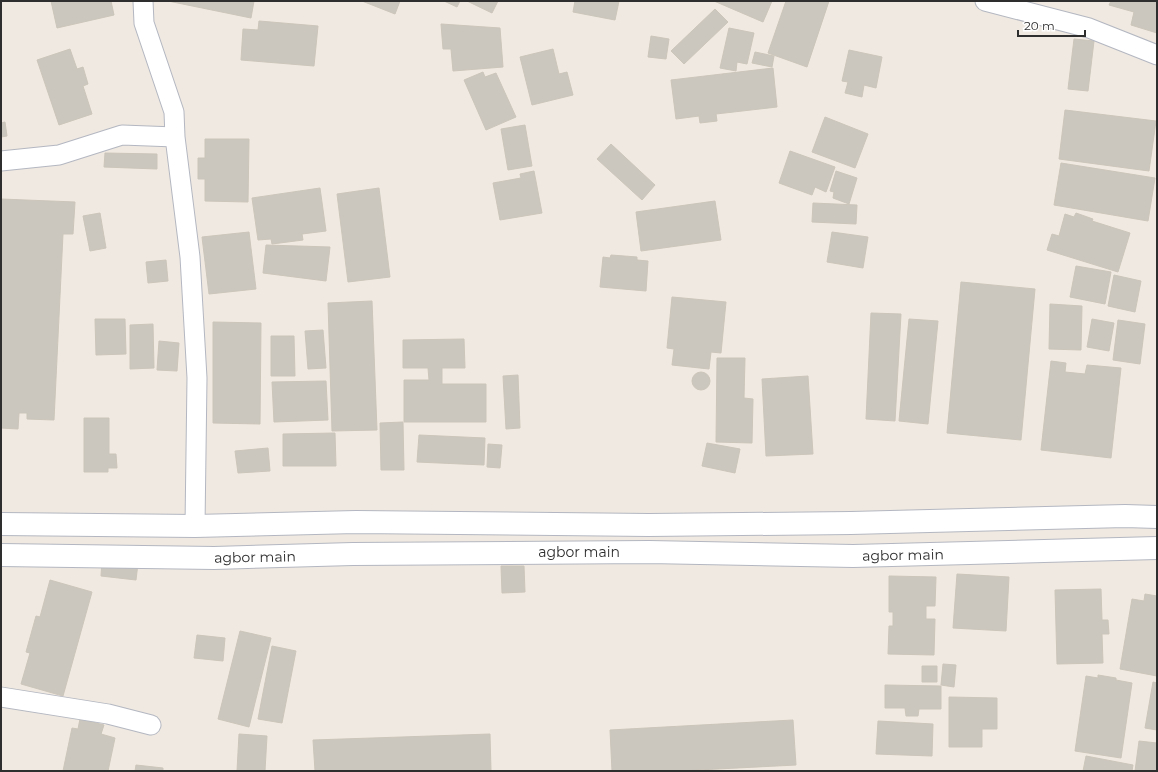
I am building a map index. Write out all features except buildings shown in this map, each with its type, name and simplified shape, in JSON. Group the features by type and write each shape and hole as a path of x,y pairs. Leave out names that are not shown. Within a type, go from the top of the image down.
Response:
{"main road":[{"name":"agbor main","path":"1,524 195,526 356,522 672,525 851,523 1125,516 1157,517"},
{"name":"agbor main","path":"1,555 214,558 353,554 649,552 853,556 1157,548"}],"street":[{"path":"143,1 144,23 174,112 175,137 190,256 197,378 195,526"},
{"path":"985,1 1088,28 1157,54"},
{"path":"1,161 59,155 122,135 175,137"},
{"path":"1,697 108,714 151,725"}]}
